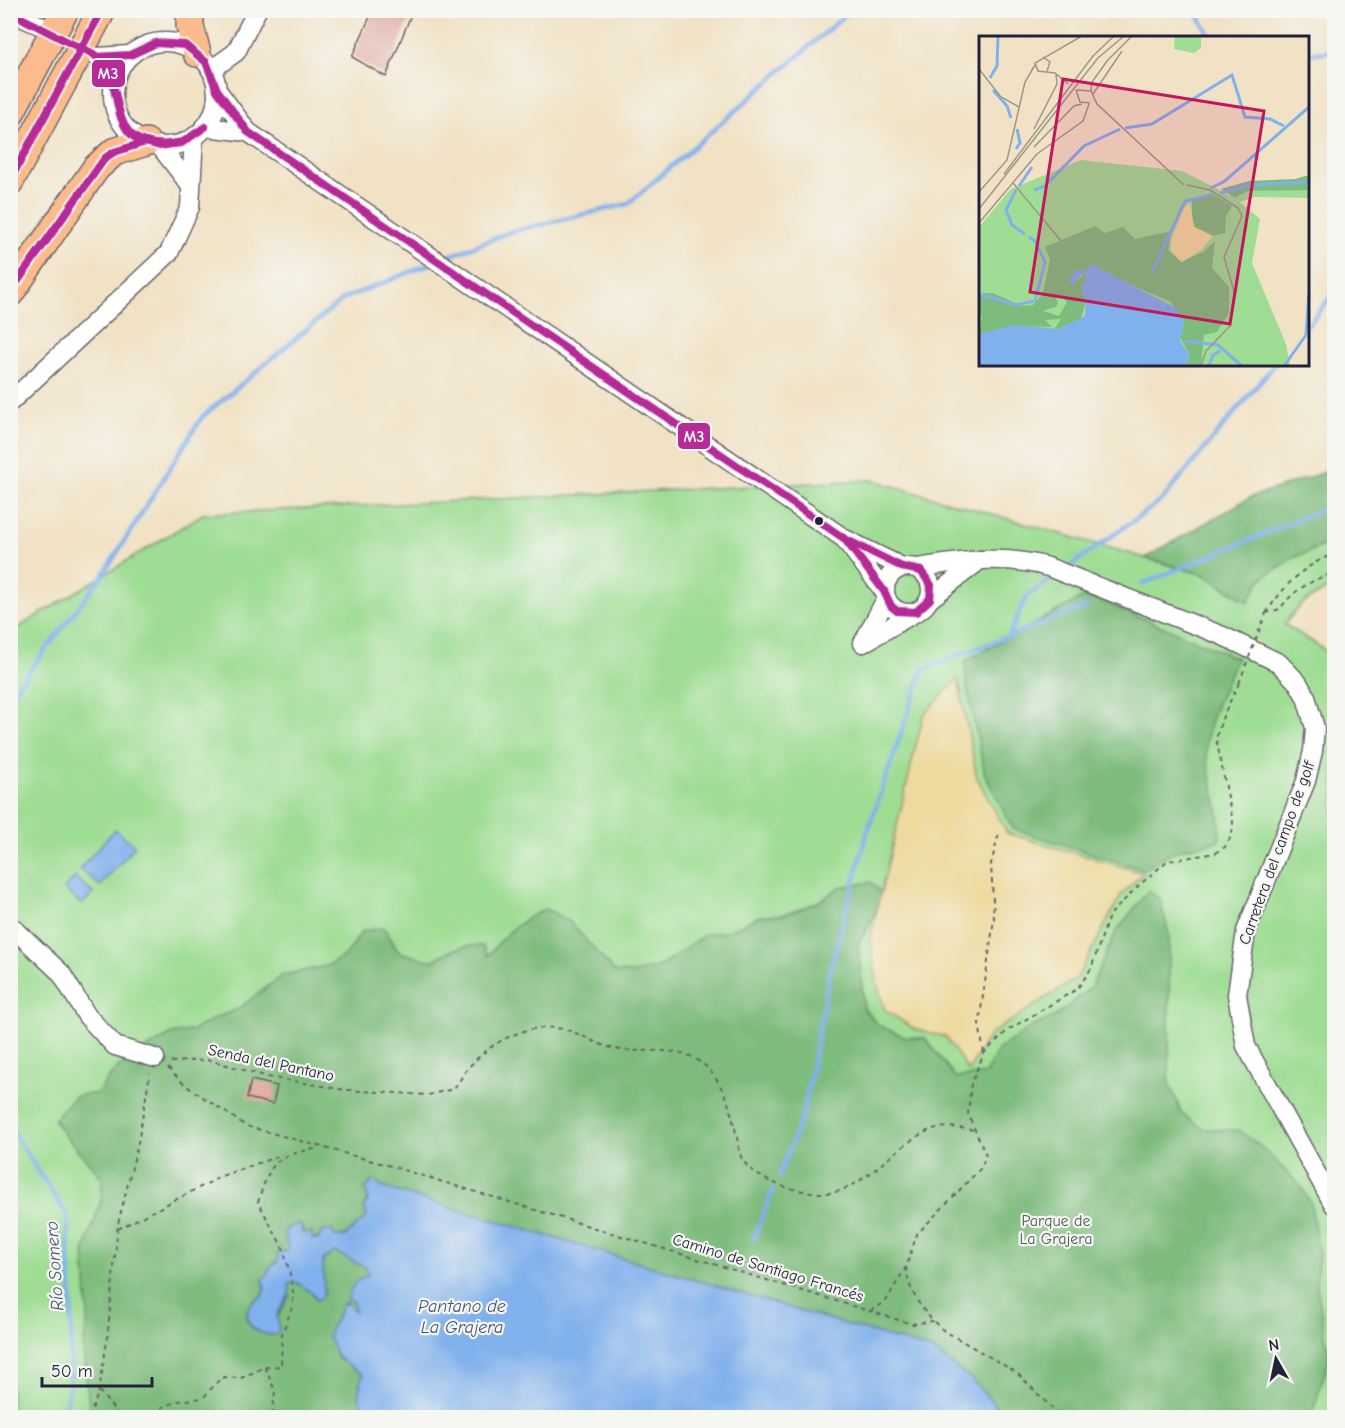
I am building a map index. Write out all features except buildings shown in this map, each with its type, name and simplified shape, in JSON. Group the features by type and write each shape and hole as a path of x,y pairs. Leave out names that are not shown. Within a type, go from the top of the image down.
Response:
{"highway":[{"path":"10,114 65,10"},
{"path":"10,181 102,10"},
{"path":"190,10 190,26 204,61"},
{"path":"10,293 96,168 114,152 153,144"}],"street":[{"path":"204,61 236,52 256,10"},
{"path":"11,13 39,25"},
{"path":"190,185 153,144 133,135 119,117 113,96 114,81 120,67 130,55 147,45 166,42 185,45 204,61 217,90 248,132 845,539 923,572 931,585 930,599"},
{"path":"114,81 97,57 130,55"},
{"path":"10,402 169,253 190,207 190,185 200,132 214,109 217,90"},
{"path":"153,144 183,142 200,132 248,132"},
{"path":"845,539 897,611 916,612"},
{"path":"909,568 889,576 885,595 863,643 916,612 981,559"},
{"name":"Carretera del campo de golf","path":"909,568 981,559 1022,560 1048,567 1223,636 1279,663 1298,683 1306,697 1315,728 1313,751 1306,781 1246,931 1237,995 1246,1046 1335,1204"},
{"path":"10,925 61,974 87,1016 115,1046 159,1061"}],"path":[{"name":"Camino de Santiago Francés","path":"118,1229 224,1175 284,1155 322,1148 398,1168 870,1311 886,1300 906,1267 917,1234 981,1168 986,1155 969,1114 971,1084 984,1053 1008,1030 1077,989 1091,969 1109,916 1167,861 1215,853 1225,847 1232,835 1233,822 1216,738 1222,716 1239,683 1266,613 1286,583 1308,566 1335,554"},
{"path":"1266,613 1280,609 1287,599 1310,581 1335,573"},
{"path":"984,1053 980,1024 994,919 991,864 999,832"},
{"name":"Senda del Pantano","path":"159,1061 210,1060 268,1077 346,1090 428,1095 453,1089 467,1069 496,1044 522,1032 545,1027 567,1030 620,1050 682,1052 695,1057 724,1090 742,1159 760,1176 779,1184 826,1194 857,1185 878,1164 931,1130 956,1126 975,1130"},
{"path":"89,1418 99,1390 107,1341 118,1229 159,1061 185,1085 246,1126 322,1148"},
{"path":"136,1418 178,1401 203,1398 219,1380 225,1377 241,1378 265,1367 281,1366 283,1361 282,1334 293,1305 293,1287 283,1248 258,1202 267,1173 284,1155"},
{"path":"906,1267 911,1290 933,1321 943,1330 1017,1373 1062,1418"},
{"path":"870,1311 912,1324 933,1321"},
{"path":"265,1367 275,1391 272,1418"},
{"path":"99,1390 121,1418"}],"green space":[{"path":"1334,469 1334,541 1291,559 1261,579 1248,602 1205,575 1145,558 1251,497"},
{"path":"872,480 1205,575 1248,602 1261,579 1291,559 1334,541 1334,585 1303,603 1284,624 1334,656 1334,1417 11,1418 11,632 203,514"},
{"path":"1087,595 1237,658 1211,720 1206,746 1219,819 1219,840 1177,851 1144,870 1013,829 985,775 967,687 965,661"},
{"name":"Parque de La Grajera","path":"871,882 884,896 858,945 864,1009 878,1025 905,1037 925,1038 956,1078 985,1074 999,1049 1031,1027 1056,1016 1091,987 1116,932 1148,891 1160,899 1169,935 1169,1083 1182,1114 1204,1129 1238,1130 1259,1145 1301,1186 1311,1204 1319,1255 1316,1280 1329,1360 1311,1417 1006,1417 971,1379 932,1350 382,1187 378,1183 366,1188 368,1200 364,1206 367,1217 344,1237 335,1237 332,1231 313,1240 311,1232 302,1233 303,1227 287,1252 268,1269 269,1273 263,1281 265,1289 263,1296 253,1302 247,1316 251,1325 276,1321 289,1296 289,1284 296,1282 313,1293 317,1300 323,1295 323,1260 335,1252 366,1268 370,1274 363,1277 353,1302 356,1314 347,1303 343,1303 328,1336 338,1358 363,1375 359,1385 376,1417 220,1418 201,1413 188,1418 90,1417 83,1346 88,1316 84,1251 101,1201 102,1178 54,1120 75,1096 98,1093 111,1075 128,1059 172,1034 194,1030 238,1009 283,975 327,966 347,954 362,931 384,928 399,952 432,961 450,951 469,946 483,946 488,956 514,928 546,909 569,921 615,972 636,973 662,965 706,934 726,932 760,916 782,915 820,901 840,887"}],"sand":[{"path":"958,678 977,778 1007,833 1143,873 1121,895 1077,978 989,1035 968,1071 946,1037 914,1029 885,1010 877,984 870,938 923,716"}],"water":[{"path":"115,829 135,846 100,886 80,869"},
{"path":"75,877 93,893 82,905 64,889"},
{"name":"Pantano de La Grajera","path":"373,1181 382,1187 932,1350 971,1379 1006,1417 376,1417 365,1408 360,1399 359,1389 363,1375 338,1358 328,1336 341,1305 347,1303 355,1311 353,1302 348,1300 350,1290 361,1278 369,1274 366,1268 335,1252 323,1260 324,1295 317,1300 312,1293 296,1282 289,1284 289,1295 277,1315 279,1329 277,1334 259,1332 253,1327 247,1315 254,1301 263,1296 265,1289 263,1279 269,1273 268,1269 277,1263 278,1253 289,1250 284,1233 289,1227 301,1223 302,1233 311,1232 313,1240 319,1239 321,1232 332,1230 335,1237 344,1237 367,1217 364,1206 368,1200 366,1188"}],"waterway":[{"path":"442,259 510,232 628,204 851,10"},
{"path":"1195,10 1210,36"},
{"path":"1309,54 1334,51"},
{"path":"10,696 103,575 202,417 343,299 432,263"},
{"path":"1309,324 1334,293"},
{"path":"1066,569 1162,500 1273,366"},
{"path":"1142,584 1334,505"},
{"path":"1008,637 1027,596 1057,575"},
{"path":"779,1176 803,1114 830,970 868,830 923,669 1087,606"},
{"name":"Río Somero","path":"10,1128 67,1215 72,1307 70,1385 63,1418"},
{"path":"753,1240 773,1190"}],"transit line":[{"name":"M3","path":"10,12 97,57 107,70 127,129 137,139 155,144 181,143"},
{"name":"M3","path":"10,180 101,12"},
{"name":"M3","path":"97,57 130,55 156,43 185,45 206,62 217,90 248,132 845,539 902,567"},
{"name":"M3","path":"10,292 105,158 114,152 146,142 160,146 183,142 205,127"},
{"name":"M3","path":"847,542 884,591 891,606 897,611 916,612 930,599 931,585 921,571 902,567"}]}
